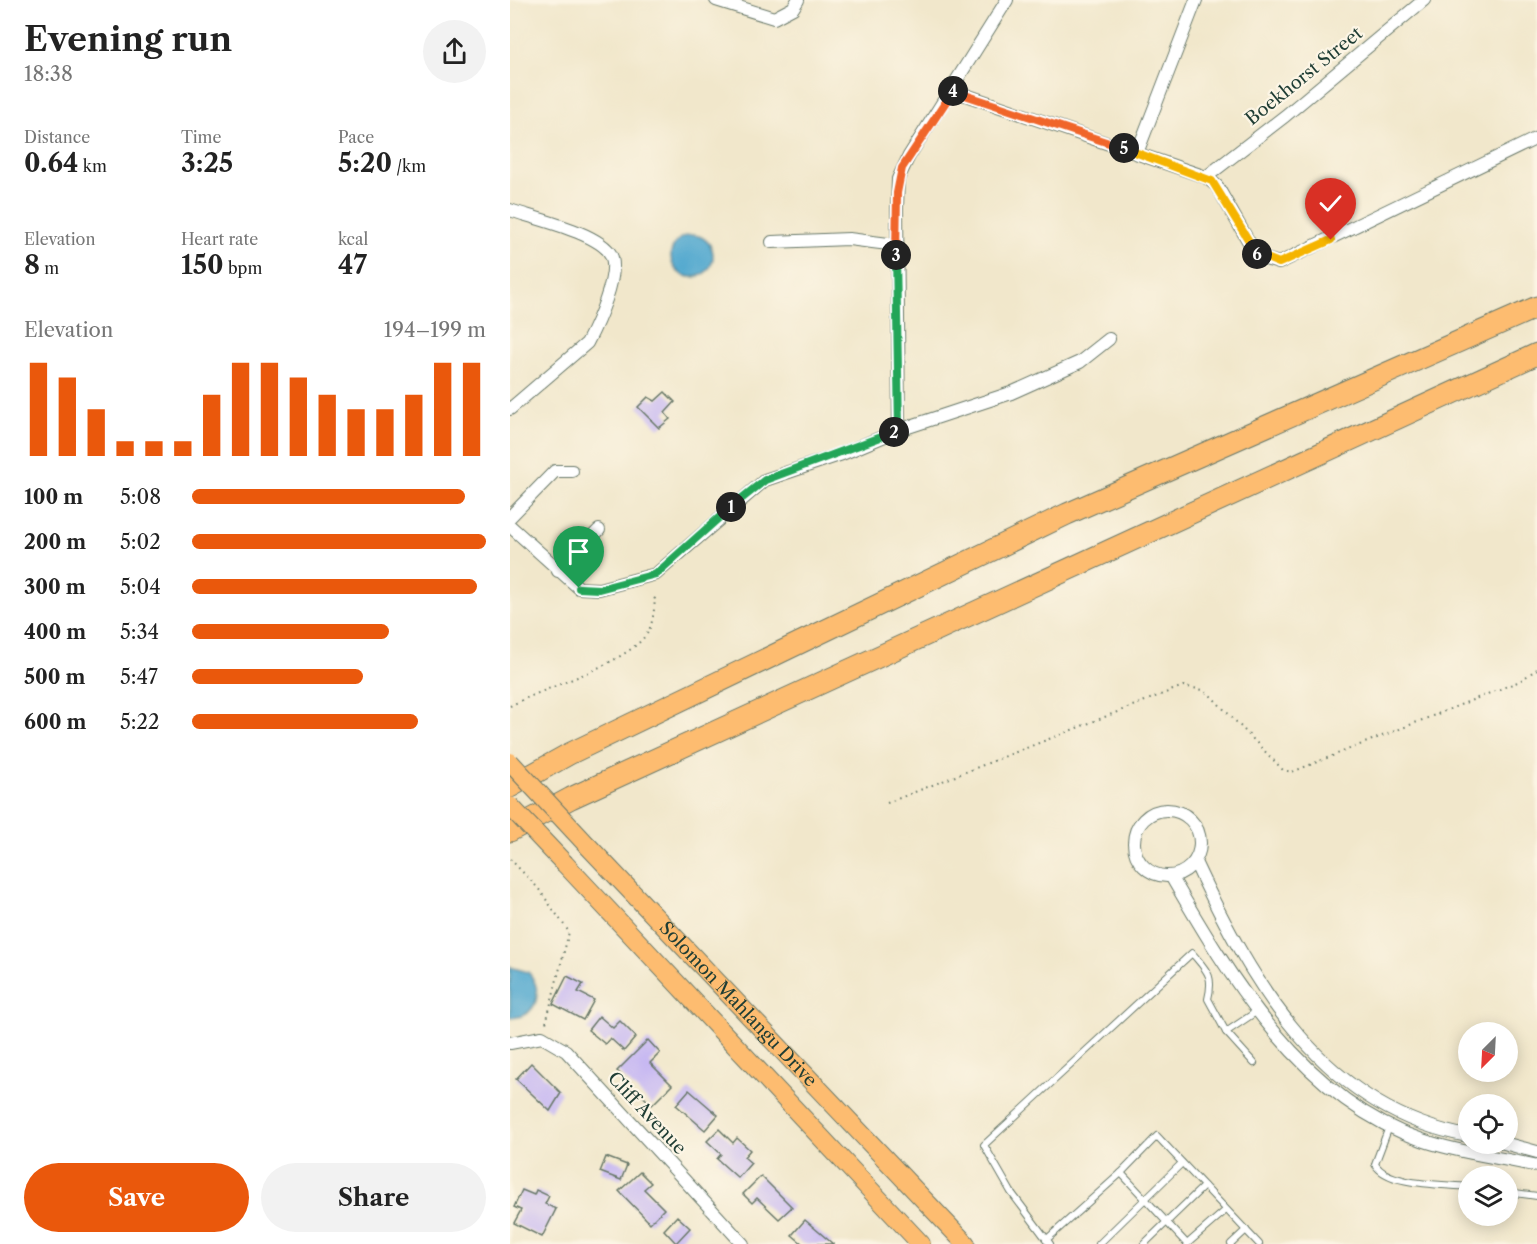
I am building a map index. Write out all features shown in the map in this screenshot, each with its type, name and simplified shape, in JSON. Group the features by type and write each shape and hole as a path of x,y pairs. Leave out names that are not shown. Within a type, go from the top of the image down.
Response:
{"highway":[{"path":"510,787 609,735 1067,514 1537,307"},
{"path":"510,831 571,798 1537,354"},
{"path":"1401,415 1537,360"}],"main road":[{"name":"Solomon Mahlangu Drive","path":"510,762 966,1244"},
{"name":"Solomon Mahlangu Drive","path":"510,806 921,1244"}],"street":[{"path":"716,0 774,18 793,8 798,0"},
{"path":"899,430 896,245 897,193 902,168 1007,0"},
{"path":"1137,153 1196,0"},
{"name":"Boekhorst Street","path":"1206,177 1285,116 1424,0"},
{"path":"951,90 1206,177 1217,186 1254,251 1271,262 1279,263 1537,138"},
{"path":"510,210 599,242 611,255 614,266 598,318 587,343 510,409"},
{"path":"772,242 849,239 896,245"},
{"path":"510,526 558,572 579,588 587,590 609,587 656,574 747,492 765,480 899,430 1011,393 1080,362 1108,339"},
{"path":"510,517 555,471 572,471"},
{"path":"558,572 598,530"},
{"path":"1176,811 1193,823 1200,843 1195,862 1188,869 1171,876 1152,873 1138,860 1134,851 1137,828 1153,813 1176,811"},
{"path":"1195,862 1225,926 1249,969 1274,1006 1304,1041 1372,1101 1426,1127 1458,1134"},
{"path":"1171,876 1221,960 1256,1012 1329,1087 1389,1127 1422,1141 1537,1166"},
{"path":"510,1043 542,1037"},
{"name":"Cliff Avenue","path":"542,1037 566,1052 743,1244"},
{"path":"1518,1147 1537,1152"}],"lane":[{"path":"1254,1063 1226,1032 1208,999 1212,983 1209,973 1192,953 984,1145 1011,1192 1048,1242 1157,1136 1258,1244"},
{"path":"1226,1032 1256,1012"},
{"path":"1389,1127 1375,1164 1379,1172 1396,1179 1458,1186"},
{"path":"1099,1244 1182,1163"},
{"path":"1121,1173 1187,1244 1226,1210"},
{"path":"1144,1244 1204,1186"},
{"path":"1518,1193 1537,1196"},
{"path":"1231,1244 1246,1230"}],"path":[{"path":"510,706 616,659 640,641 647,634 653,617 655,599 652,596"},
{"path":"887,803 1183,686 1203,690 1212,696 1283,770 1292,772 1520,681 1537,669"},
{"path":"510,859 538,888 569,932 542,1037"}],"water":[{"path":"692,235 707,241 713,256 707,271 692,277 677,271 671,256 677,241"},
{"path":"510,967 528,972 533,979 537,995 536,1002 527,1013 510,1018"}],"building":[{"path":"665,392 675,402 665,413 670,419 659,428 638,407 648,397 655,401"},
{"path":"567,976 583,984 578,992 594,1000 583,1020 553,1004"},
{"path":"599,1016 613,1028 620,1021 636,1037 624,1051 610,1038 605,1044 588,1030"},
{"path":"648,1040 660,1053 650,1063 672,1085 652,1105 617,1071"},
{"path":"531,1063 561,1093 550,1111 516,1079"},
{"path":"689,1090 718,1115 705,1130 676,1105"},
{"path":"719,1129 733,1143 737,1138 750,1150 744,1157 751,1163 738,1178 717,1159 721,1154 707,1141"},
{"path":"606,1157 627,1165 621,1180 600,1172"},
{"path":"640,1172 651,1183 644,1189 664,1209 650,1223 619,1191"},
{"path":"761,1176 792,1207 779,1219 757,1198 752,1203 743,1194"},
{"path":"522,1190 534,1195 536,1190 549,1196 545,1204 556,1209 542,1237 514,1223 521,1210 514,1207"},
{"path":"677,1216 690,1228 676,1243 664,1230"},
{"path":"805,1220 833,1244 803,1244 792,1235"}],"route":[{"path":"579,588 599,589 656,574 747,492 765,480 842,454 899,430 896,296 898,179 909,156 951,90 1206,177 1217,186 1254,251 1271,262 1285,262 1331,240"}]}
